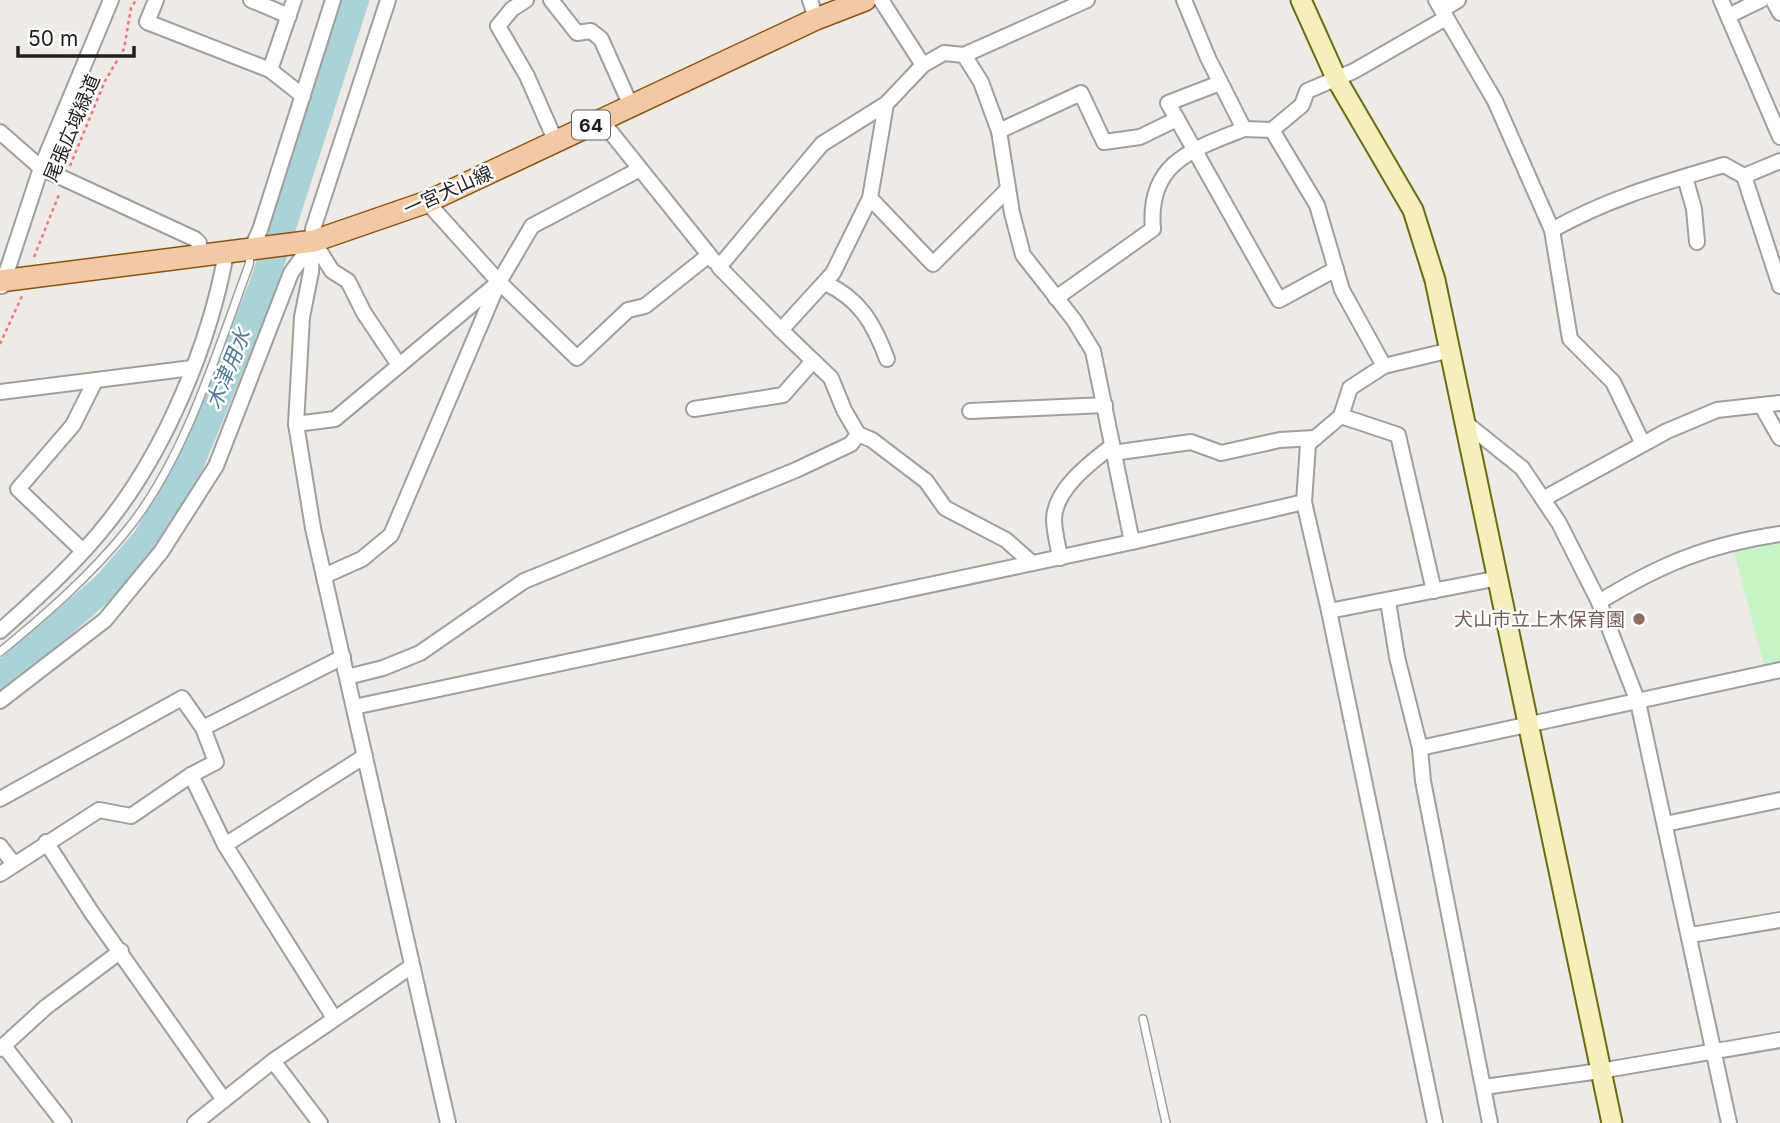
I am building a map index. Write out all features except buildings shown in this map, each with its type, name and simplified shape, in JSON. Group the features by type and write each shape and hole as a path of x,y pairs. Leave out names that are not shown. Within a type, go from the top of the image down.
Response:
{"main road":[{"name":"一宮犬山線","path":"2,284 314,241 427,202 631,106 813,9 865,0"}],"street":[{"path":"2,284 40,168 111,0"},
{"path":"156,0 147,22 270,70 303,96"},
{"path":"251,0 289,16"},
{"path":"270,70 294,0"},
{"path":"251,250 332,0"},
{"path":"388,0 313,229 314,241 302,317 296,424 324,576 448,1123"},
{"path":"526,0 512,9 498,26 527,76 556,142"},
{"path":"551,0 577,33 592,32 601,39 631,106"},
{"path":"881,0 923,65"},
{"path":"719,267 822,144 886,104 923,65 944,53 964,55 1087,0"},
{"path":"1184,0 1220,83 1244,129"},
{"path":"1301,0 1337,80 1413,210 1451,349 1612,1123"},
{"path":"1056,298 1153,229 1151,209 1161,177 1194,149 1244,129 1272,130 1302,105 1307,90 1337,80 1458,0"},
{"path":"1721,0 1780,137"},
{"path":"1728,16 1760,0"},
{"path":"1773,0 1780,13"},
{"path":"1441,10 1495,101 1552,230 1570,339 1613,382 1643,444"},
{"path":"964,55 981,82 999,131 1008,189 1023,255 1093,351 1132,542"},
{"path":"1220,83 1168,103 1279,300 1336,269"},
{"path":"999,131 1081,93 1104,142 1140,137 1177,119"},
{"path":"781,330 833,273 870,198 886,104"},
{"path":"601,120 719,267 831,378 844,410 858,434 872,440 926,481 945,508 1006,540 1032,564"},
{"path":"1272,130 1317,205 1342,290 1384,366"},
{"path":"0,132 40,168 195,239 199,243 201,256"},
{"path":"1744,176 1780,162"},
{"path":"1552,230 1592,207 1622,195 1724,165 1744,176 1780,286"},
{"path":"324,576 362,559 391,536 499,282 531,226 640,169"},
{"path":"1685,177 1694,209 1697,242"},
{"path":"870,198 933,264 1008,189"},
{"path":"427,202 499,282 577,358 628,310 645,306 709,255"},
{"path":"314,241 332,271 348,281 364,313 400,365"},
{"path":"0,701 104,620 160,552 216,466 291,273 314,241"},
{"path":"0,631 83,551 110,520 132,487 173,416 219,286 226,253"},
{"path":"296,424 335,419 499,282"},
{"path":"825,283 841,290 874,324 887,359"},
{"path":"1435,1123 1304,502 1308,444 1341,416 1350,388 1384,366 1451,349"},
{"path":"694,409 783,395 813,362"},
{"path":"0,392 192,368"},
{"path":"83,551 18,489 73,425 95,381"},
{"path":"1543,499 1643,444 1717,410 1780,403"},
{"path":"970,411 1105,405"},
{"path":"1761,405 1780,439"},
{"path":"1341,416 1398,435 1434,591"},
{"path":"1467,424 1522,468 1559,523 1599,602 1638,702 1691,935 1729,1123"},
{"path":"347,677 383,668 420,653 524,580 796,470 851,444 858,434"},
{"path":"1060,558 1054,519 1056,509 1084,468 1113,450 1191,442 1221,453 1280,440 1315,438"},
{"path":"354,707 1060,558 1304,502"},
{"path":"1599,602 1678,558 1722,543 1780,534"},
{"path":"1329,611 1499,578"},
{"path":"1388,601 1397,657 1420,748 1423,781 1490,1123"},
{"path":"203,728 342,657"},
{"path":"1420,748 1780,670"},
{"path":"0,799 182,698 203,728 216,762 191,775 131,816 99,810 0,874"},
{"path":"225,845 365,756"},
{"path":"191,775 225,845 334,1018"},
{"path":"1665,824 1780,800"},
{"path":"46,842 92,913 224,1100"},
{"path":"0,846 14,864"},
{"path":"1691,935 1780,920"},
{"path":"64,1123 2,1047 46,1007 121,951"},
{"path":"195,1123 273,1061 412,966"},
{"path":"1484,1087 1600,1071 1780,1040"},
{"path":"273,1061 320,1123"}],"lane":[{"path":"0,652 51,610 127,530 156,485 198,403 249,265 251,250"},
{"path":"1143,1019 1166,1123"}],"path":[{"name":"尾張広域緑道","path":"30,267 105,81 124,49 131,8 136,0"},
{"path":"0,344 24,292"}],"green space":[{"path":"1780,541 1780,664 1765,669 1732,544"}],"waterway":[{"name":"木津用水","path":"0,677 107,585 146,540 190,464 263,286 355,0"}],"place":[{"name":"犬山市立上木保育園","path":"1639,619"}]}
